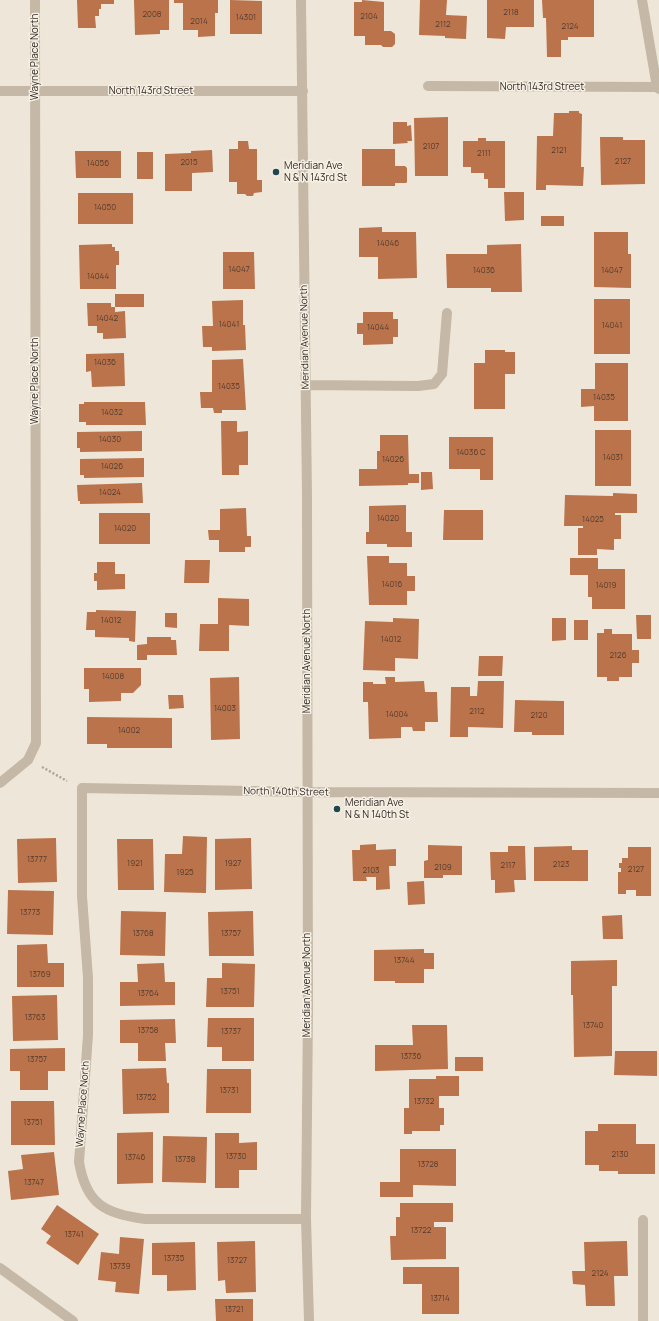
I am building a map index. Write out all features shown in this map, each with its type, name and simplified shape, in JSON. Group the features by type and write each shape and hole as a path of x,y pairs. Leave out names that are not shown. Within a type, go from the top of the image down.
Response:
{"street":[{"name":"Wayne Place North","path":"28,760 36,743 35,0"},
{"name":"Meridian Avenue North","path":"301,0 306,386 308,1010 306,1219 309,1321"},
{"path":"642,0 658,88"},
{"name":"North 143rd Street","path":"428,86 658,88"},
{"name":"North 143rd Street","path":"0,91 303,91"},
{"path":"306,386 418,386 434,384 442,374 448,313"},
{"path":"0,783 28,760"},
{"name":"Wayne Place North","path":"82,788 82,896 88,978 88,1035 79,1162 82,1177 92,1198 108,1211 131,1218 306,1219"},
{"name":"North 140th Street","path":"82,788 307,792 659,793"},
{"path":"643,1220 643,1321"},
{"path":"0,1268 73,1321"}],"path":[{"path":"28,760 82,788"}],"building":[{"path":"77,0 114,0 114,4 101,4 99,16 95,16 96,28 78,28"},
{"path":"134,0 169,0 169,30 160,30 160,34 135,35"},
{"path":"174,0 218,0 218,13 215,13 215,36 198,37 198,30 183,30 183,3 174,3"},
{"path":"230,0 262,1 262,34 230,34"},
{"path":"362,0 384,2 384,31 391,31 395,34 395,44 392,47 365,45 365,36 354,36 354,2 362,2"},
{"path":"420,0 447,0 446,15 467,16 466,39 445,38 445,36 419,35"},
{"path":"487,0 534,0 534,27 506,27 505,39 487,38"},
{"path":"542,0 594,0 594,37 568,37 568,40 561,40 561,57 547,57 546,18 543,18"},
{"path":"569,111 579,111 579,113 582,114 581,167 584,167 583,186 546,185 546,190 536,190 537,136 553,136 554,113 569,113"},
{"path":"448,117 448,176 415,176 414,118"},
{"path":"393,122 407,122 407,126 411,125 412,141 407,141 408,143 393,144"},
{"path":"600,137 623,137 623,140 645,140 645,184 601,185"},
{"path":"478,138 486,138 486,141 505,141 505,188 488,188 488,179 484,179 484,173 471,173 471,167 463,167 463,141 478,141"},
{"path":"238,141 248,141 249,149 257,149 257,180 262,180 262,192 254,193 253,196 237,194 237,182 229,182 229,149 238,149"},
{"path":"362,149 395,149 395,166 405,166 407,168 407,182 395,183 395,186 362,186"},
{"path":"212,150 213,172 192,173 192,191 165,191 165,154 191,153 191,151"},
{"path":"75,151 121,151 121,178 76,178"},
{"path":"137,152 153,152 153,179 137,179"},
{"path":"504,192 524,192 524,220 505,221"},
{"path":"78,193 133,193 133,224 78,224"},
{"path":"541,216 564,216 564,226 541,226"},
{"path":"382,227 382,232 416,232 417,278 378,279 378,257 359,257 359,228"},
{"path":"594,232 628,232 628,254 631,254 631,288 594,287"},
{"path":"112,244 112,247 115,247 115,251 119,251 119,265 116,265 116,289 80,289 79,245"},
{"path":"521,244 522,292 491,292 491,288 447,288 446,254 487,254 487,245"},
{"path":"223,252 254,252 255,289 223,289"},
{"path":"115,294 144,294 144,307 115,307"},
{"path":"594,299 630,299 630,354 594,354"},
{"path":"243,300 243,325 245,325 246,350 212,351 212,347 203,347 202,326 213,326 212,301"},
{"path":"87,303 111,303 111,307 115,307 115,312 125,311 126,338 103,339 103,333 97,333 97,326 88,326"},
{"path":"363,312 393,312 393,319 398,319 398,337 393,337 393,344 363,345 363,334 357,334 357,323 363,323"},
{"path":"485,350 505,350 505,352 515,352 515,374 505,374 505,409 474,409 474,363 485,363"},
{"path":"124,353 125,386 92,387 91,371 86,372 86,354"},
{"path":"243,359 246,410 222,410 222,413 214,413 213,408 201,408 200,392 212,392 212,360"},
{"path":"595,363 628,363 628,421 594,421 594,406 581,407 581,389 595,389"},
{"path":"84,402 145,402 146,425 86,425 86,422 79,422 79,404 84,404"},
{"path":"221,421 237,421 237,432 248,431 248,465 239,465 239,475 222,475"},
{"path":"595,430 631,430 631,486 595,486"},
{"path":"142,431 142,451 80,452 80,448 77,448 77,432"},
{"path":"380,435 408,435 409,474 419,474 419,483 408,483 408,485 359,486 359,469 377,469 377,451 380,451"},
{"path":"449,437 493,437 493,480 480,480 480,469 449,469"},
{"path":"144,458 144,477 84,478 84,475 80,475 80,459"},
{"path":"421,472 432,472 433,489 421,490"},
{"path":"142,483 143,503 80,504 80,501 78,501 77,485"},
{"path":"613,493 637,494 637,513 615,513 615,515 621,515 621,539 614,539 614,550 597,549 597,555 578,555 578,528 583,528 583,526 564,526 565,495 613,496"},
{"path":"406,505 406,532 412,532 412,547 387,547 387,544 366,544 366,532 369,532 369,506"},
{"path":"246,508 247,536 251,536 251,547 245,547 245,552 219,552 219,540 209,540 208,530 220,530 220,509"},
{"path":"444,510 483,510 483,540 443,540"},
{"path":"99,513 150,513 150,544 99,544"},
{"path":"367,556 389,556 389,563 407,563 407,576 415,576 415,591 407,591 407,605 369,605"},
{"path":"570,558 598,558 598,569 625,569 625,609 592,609 592,597 588,597 588,575 570,575"},
{"path":"185,560 210,560 209,583 184,583"},
{"path":"97,562 115,562 115,574 125,574 125,589 97,590 97,581 94,581 94,573 97,573"},
{"path":"218,598 249,599 249,626 229,625 229,651 199,651 200,624 218,624"},
{"path":"96,610 136,611 135,642 129,641 129,638 95,637 95,630 86,630 87,612 96,612"},
{"path":"165,613 177,613 177,628 165,627"},
{"path":"636,615 651,615 651,639 637,639"},
{"path":"393,618 419,619 418,659 395,658 395,671 363,670 365,621 393,622"},
{"path":"552,618 566,618 566,640 552,641"},
{"path":"574,620 588,620 588,640 574,640"},
{"path":"604,629 612,629 612,634 632,634 632,650 639,650 639,663 632,663 632,677 619,677 619,681 607,681 607,677 597,677 597,633 604,633"},
{"path":"147,637 171,637 171,640 176,640 177,655 147,655 147,660 137,660 137,645 147,644"},
{"path":"479,656 503,656 502,676 478,676"},
{"path":"84,668 141,668 141,685 133,693 121,693 121,701 89,702 89,689 84,689"},
{"path":"239,677 240,739 211,740 210,678"},
{"path":"385,677 395,677 395,682 424,681 425,692 437,692 438,722 425,722 425,731 413,731 412,727 401,727 401,738 369,739 368,702 363,702 363,682 386,684"},
{"path":"478,681 504,681 503,728 468,727 468,737 450,737 451,687 470,687 470,696 477,696"},
{"path":"168,695 183,695 184,708 169,709"},
{"path":"515,700 564,701 564,735 532,735 532,732 514,732"},
{"path":"87,717 172,718 172,748 107,748 107,744 87,744"},
{"path":"183,836 207,837 206,893 164,892 165,854 182,854"},
{"path":"56,838 57,882 18,883 17,839"},
{"path":"251,838 252,889 215,890 215,839"},
{"path":"117,839 153,839 154,890 118,890"},
{"path":"376,844 376,850 396,849 396,866 389,866 390,889 376,890 376,877 366,877 367,881 353,881 352,850 360,850 360,845"},
{"path":"428,845 462,846 462,875 443,875 443,878 424,878 424,861 428,860"},
{"path":"508,846 525,846 526,880 514,880 515,892 495,893 495,880 491,880 490,852 508,852"},
{"path":"572,846 572,850 588,850 588,881 534,881 534,847"},
{"path":"628,847 651,847 651,896 636,896 636,890 626,890 626,894 618,894 618,872 621,872 619,863 622,863 622,858 628,858"},
{"path":"424,881 425,904 408,905 407,882"},
{"path":"8,890 54,891 53,935 7,934"},
{"path":"121,911 166,912 165,956 120,955"},
{"path":"253,911 254,956 209,956 208,912"},
{"path":"622,915 623,939 603,939 602,916"},
{"path":"47,944 48,963 64,963 64,987 17,987 17,945"},
{"path":"424,949 424,953 434,953 434,969 424,969 424,983 374,981 374,950"},
{"path":"617,960 617,986 612,986 612,1056 574,1057 571,961"},
{"path":"164,963 165,982 175,982 175,1005 120,1006 120,982 138,982 137,964"},
{"path":"222,963 255,964 254,1007 206,1007 207,978 222,978"},
{"path":"57,995 58,1040 13,1041 12,996"},
{"path":"208,1018 254,1018 254,1061 222,1061 222,1047 207,1047"},
{"path":"175,1019 176,1043 165,1043 166,1061 138,1061 138,1043 120,1043 120,1020"},
{"path":"412,1025 447,1025 448,1069 375,1071 375,1045 413,1045"},
{"path":"65,1048 65,1071 48,1071 48,1090 20,1090 20,1071 10,1071 10,1049"},
{"path":"615,1051 657,1051 657,1076 614,1075"},
{"path":"455,1057 483,1057 483,1071 455,1071"},
{"path":"166,1068 167,1083 169,1083 169,1113 123,1114 122,1069"},
{"path":"207,1069 251,1069 251,1113 206,1113"},
{"path":"436,1076 459,1076 459,1096 439,1096 439,1108 444,1108 444,1125 440,1125 440,1131 412,1131 412,1134 404,1134 404,1108 409,1108 409,1079 436,1079"},
{"path":"11,1101 54,1101 55,1145 11,1145"},
{"path":"598,1124 636,1124 636,1144 655,1144 655,1174 618,1174 618,1171 599,1171 599,1165 585,1165 585,1131 598,1131"},
{"path":"153,1132 153,1183 117,1184 117,1133"},
{"path":"215,1133 239,1133 239,1143 257,1142 257,1170 239,1170 239,1188 215,1188"},
{"path":"163,1136 207,1137 206,1183 162,1182"},
{"path":"400,1149 456,1149 456,1186 413,1185 413,1197 380,1197 380,1182 400,1182"},
{"path":"54,1152 59,1195 11,1200 8,1171 23,1169 21,1155"},
{"path":"400,1203 453,1203 453,1222 434,1222 434,1227 446,1227 446,1259 391,1260 390,1236 396,1236 396,1217 400,1217"},
{"path":"57,1205 99,1234 78,1265 46,1243 51,1236 41,1229"},
{"path":"120,1237 144,1239 139,1294 115,1292 116,1282 98,1280 101,1252 119,1254"},
{"path":"255,1241 256,1292 226,1293 225,1280 218,1281 217,1242"},
{"path":"627,1241 628,1276 614,1276 615,1306 586,1306 585,1285 573,1284 572,1271 585,1271 584,1242"},
{"path":"195,1242 196,1290 167,1291 167,1275 152,1275 152,1243"},
{"path":"403,1267 459,1267 459,1314 422,1314 422,1284 403,1284"},
{"path":"215,1299 253,1299 253,1321 216,1321"}],"place":[{"name":"Meridian Ave N & N 143rd St","path":"276,172"},
{"name":"Meridian Ave N & N 140th St","path":"337,809"}]}
